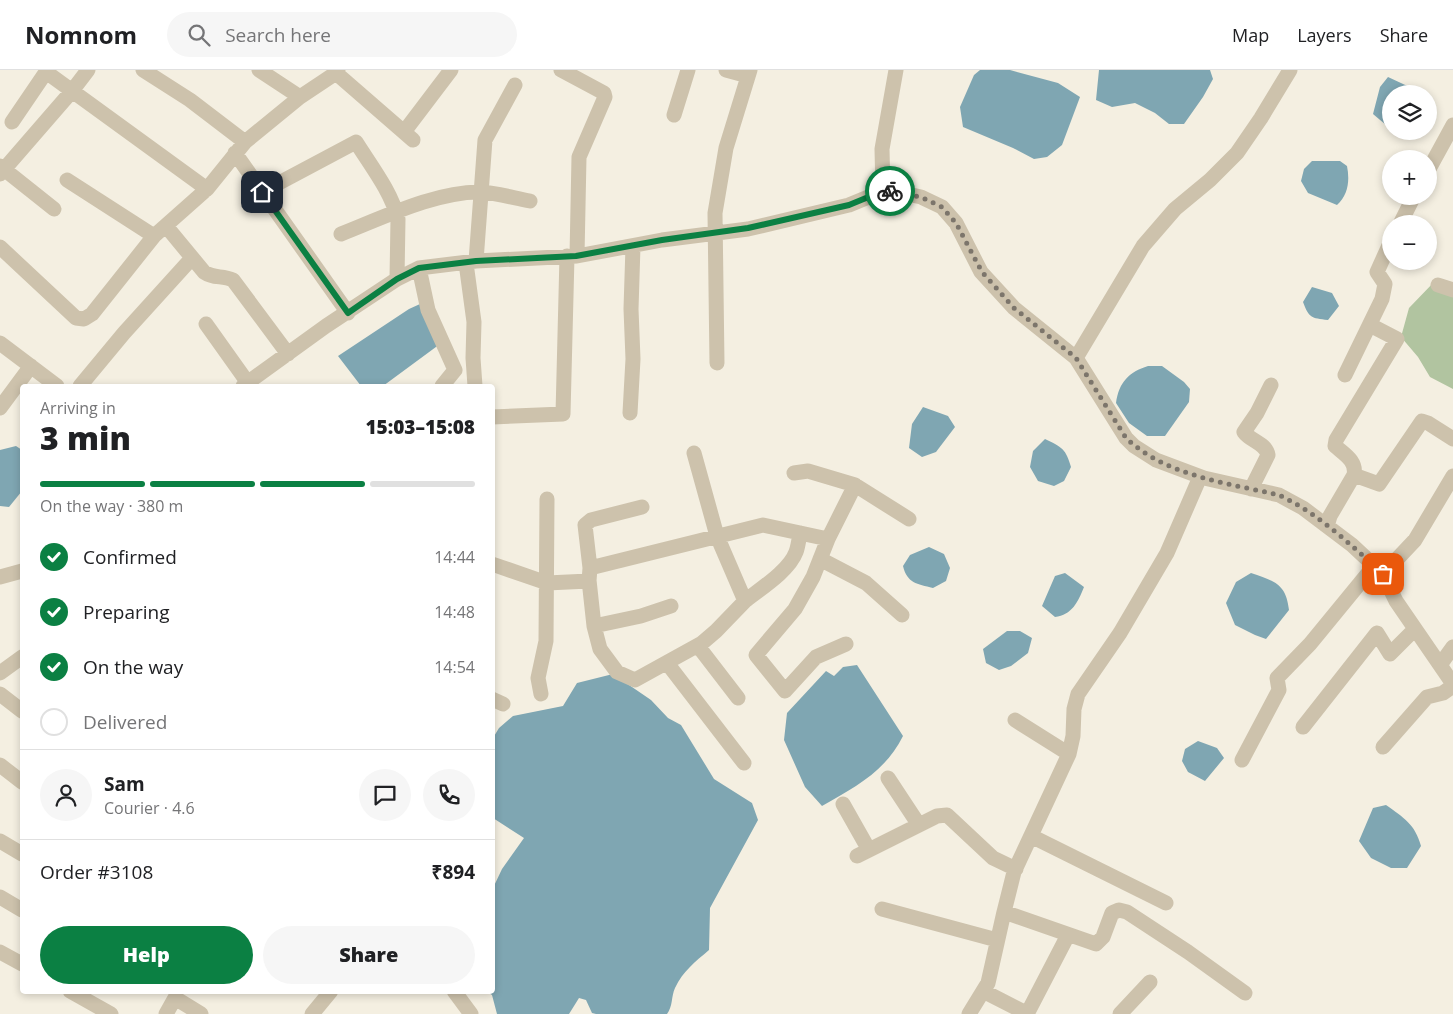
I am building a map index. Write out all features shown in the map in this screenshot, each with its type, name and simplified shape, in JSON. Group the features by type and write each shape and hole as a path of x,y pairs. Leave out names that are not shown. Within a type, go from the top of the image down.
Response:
{"street":[{"path":"54,209 1,170 72,91 88,70"},
{"path":"143,70 190,100 245,142"},
{"path":"259,70 300,97"},
{"path":"1,250 68,312 76,318 84,318 92,314 154,236 207,189 245,142 300,97 337,72 409,136 451,70"},
{"path":"495,417 563,414 572,256 580,163 578,157 605,97 604,93 561,70"},
{"path":"674,115 688,70"},
{"path":"717,363 715,212 726,148 749,73 726,70"},
{"path":"883,191 882,149 896,70"},
{"path":"1076,358 1143,246 1175,209 1210,180 1237,152 1290,70"},
{"path":"12,122 45,71 207,189"},
{"path":"475,384 472,262 481,192 485,140 515,85"},
{"path":"1437,154 1453,125"},
{"path":"262,192 356,142 381,182 396,212 398,219 397,279"},
{"path":"235,153 348,313"},
{"path":"67,180 154,236"},
{"path":"206,324 251,383 326,326 397,279 419,268 472,262 572,256 748,228 849,205 883,191 908,193 921,197 942,207 956,223 982,272 1014,308 1076,358 1126,438 1134,446 1156,460 1200,477 1279,495 1290,500 1352,545 1379,570 1396,601 1453,685 1442,693 1427,697 1383,747"},
{"path":"341,234 396,212 448,195 481,192 530,201"},
{"path":"166,226 204,272 211,277 224,276 233,280 288,354"},
{"path":"630,413 633,360 631,309 633,246"},
{"path":"82,384 124,333 192,258"},
{"path":"1344,376 1382,299 1385,286 1378,275 1378,270 1382,261"},
{"path":"419,268 428,310 455,370 444,384"},
{"path":"1327,526 1330,516 1354,475 1355,466 1335,446 1336,440 1397,339 1370,325"},
{"path":"0,343 54,384"},
{"path":"0,408 31,366"},
{"path":"1251,489 1268,455 1266,449 1244,432 1257,413 1271,385"},
{"path":"1354,475 1378,484 1422,421 1428,422 1453,439"},
{"path":"694,453 717,536 745,601"},
{"path":"794,473 808,471 855,485 910,519"},
{"path":"1242,760 1279,690 1277,678 1379,570 1415,540 1453,476"},
{"path":"969,1014 988,983 1016,869 1069,754 1073,736 1074,709 1078,694 1120,633 1167,553 1200,477"},
{"path":"846,644 816,657 785,691 756,655 795,609 813,577 828,539 855,485"},
{"path":"541,694 538,678 546,641 546,499"},
{"path":"642,507 591,520 585,525 594,626 600,649 617,672 636,680 698,646 716,631 745,601 779,574 790,562 796,553 800,533"},
{"path":"495,567 547,583 590,574 717,536 762,525 828,539"},
{"path":"820,559 866,584 902,616"},
{"path":"0,577 20,572"},
{"path":"594,626 641,616 672,606"},
{"path":"1303,727 1377,633 1390,654 1415,629"},
{"path":"698,646 738,698"},
{"path":"1440,665 1453,647"},
{"path":"0,673 20,658"},
{"path":"667,663 744,763"},
{"path":"0,694 20,709"},
{"path":"1015,720 1069,754"},
{"path":"0,765 20,780"},
{"path":"888,778 918,825"},
{"path":"843,804 863,853 936,816 947,815 993,858 1016,869"},
{"path":"1031,836 1166,903"},
{"path":"0,841 20,853"},
{"path":"0,897 20,909"},
{"path":"882,909 998,940"},
{"path":"1004,912 1096,944 1103,938 1112,913 1119,910 1127,912 1188,952 1245,993"},
{"path":"983,991 1028,1014 1068,935"},
{"path":"0,952 20,963"},
{"path":"1120,1014 1150,982"},
{"path":"75,994 111,1014"},
{"path":"312,1014 329,994"},
{"path":"456,994 471,1014"},
{"path":"166,1014 169,995 201,1014"}],"green space":[{"path":"1435,281 1453,287 1453,389 1430,377 1418,357 1401,337 1409,308"}],"water":[{"path":"980,70 1010,70 1058,83 1080,97 1062,145 1047,157 1034,159 963,127 960,107 974,75"},
{"path":"1099,70 1210,70 1213,79 1184,124 1169,124 1155,113 1135,103 1112,107 1096,100"},
{"path":"1388,77 1405,85 1382,85 1382,122 1373,114 1380,87"},
{"path":"1312,161 1340,161 1347,166 1346,192 1337,205 1308,193 1301,181 1304,169"},
{"path":"1312,287 1332,293 1339,306 1328,320 1311,316 1305,307 1303,302"},
{"path":"420,304 440,344 386,384 359,384 338,356 409,309"},
{"path":"1148,366 1162,366 1184,382 1190,389 1189,402 1165,436 1147,436 1129,423 1116,403 1122,384 1126,379 1135,371"},
{"path":"923,407 948,416 955,427 936,452 922,457 909,448 912,424"},
{"path":"1045,439 1062,449 1071,467 1064,481 1054,486 1038,481 1030,467 1033,451"},
{"path":"16,446 20,449 20,493 9,507 0,506 0,450"},
{"path":"929,547 944,554 950,568 946,581 933,588 914,582 907,576 903,566 910,555"},
{"path":"1065,573 1084,587 1074,607 1066,614 1055,617 1042,606 1055,576"},
{"path":"1251,573 1278,584 1285,594 1287,601 1289,610 1266,639 1235,625 1226,603 1236,582"},
{"path":"1007,631 1020,631 1032,638 1028,653 1011,666 999,670 986,663 983,649"},
{"path":"857,665 903,736 896,749 878,769 857,785 822,806 805,787 784,740 787,713 826,671 834,676 843,667"},
{"path":"613,674 651,700 668,718 681,725 714,779 752,803 758,820 710,908 709,950 682,977 675,988 667,1014 596,1014 592,1013 586,1000 579,998 569,1014 497,1014 490,994 495,994 495,884 502,869 524,838 495,819 495,735 499,728 513,716 563,706 577,683"},
{"path":"1198,741 1217,748 1224,758 1205,781 1188,772 1182,761 1185,749"},
{"path":"1386,805 1408,822 1419,838 1421,846 1407,868 1391,868 1371,858 1359,841 1373,808"}],"way so far":[{"path":"890,191 921,197 942,207 956,223 982,272 1014,308 1076,358 1126,438 1134,446 1156,460 1204,478 1279,495 1290,500 1352,545 1383,574"}],"route":[{"path":"262,192 348,313 397,279 419,268 476,261 576,256 662,240 748,228 849,205 883,191 890,191"}]}
